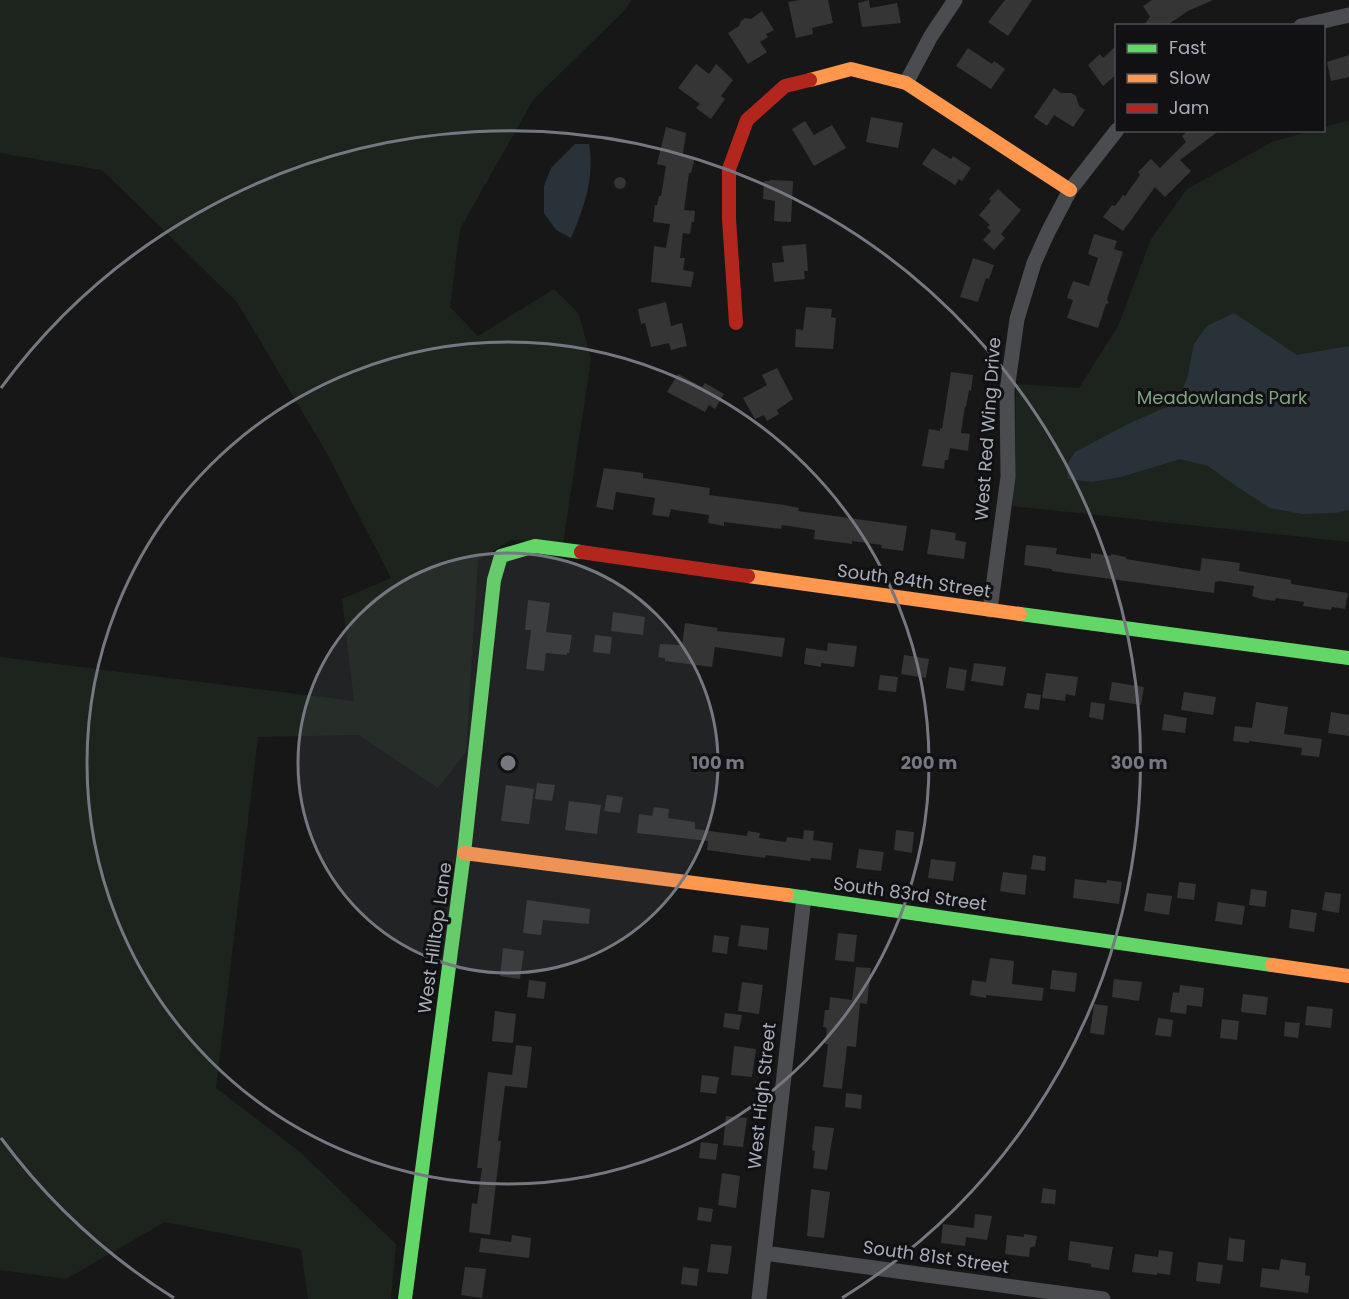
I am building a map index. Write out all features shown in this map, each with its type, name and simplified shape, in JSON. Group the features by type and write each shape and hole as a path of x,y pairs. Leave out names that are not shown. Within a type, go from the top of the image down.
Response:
{"street":[{"path":"906,83 931,36 955,0"},
{"path":"1310,24 1349,15"},
{"path":"736,323 729,219 729,168 747,120 785,86 851,69 906,83 1070,190"},
{"name":"West Red Wing Drive","path":"990,610 1008,477 1007,390 1017,318 1034,263 1070,190 1116,132"},
{"name":"South 84th Street","path":"494,580 501,556 535,546 1349,658"},
{"name":"West Hilltop Lane","path":"405,1299 464,853 494,580"},
{"name":"South 83rd Street","path":"464,853 804,897 1349,976"},
{"name":"West High Street","path":"759,1299 804,897"},
{"name":"South 81st Street","path":"764,1253 1103,1299"}],"green space":[{"path":"0,0 632,0 622,13 533,100 460,229 450,307 478,336 554,289 579,314 591,360 563,543 511,540 478,560 466,752 438,788 359,735 258,737 216,1088 300,1152 396,1244 391,1299 308,1299 301,1249 165,1222 66,1279 0,1270 0,657 354,701 342,599 391,578 325,450 237,302 102,170 0,153"},
{"name":"Meadowlands Park","path":"1349,120 1349,542 1012,506 1015,470 1016,384 1079,388 1118,326 1151,239 1187,189 1274,141 1308,132 1325,132 1325,127"}],"shaded area":[{"path":"575,144 589,144 591,168 584,204 571,238 556,230 544,213 544,186 551,168"},
{"path":"1234,313 1297,355 1349,346 1349,510 1335,513 1302,514 1270,508 1208,466 1180,459 1121,477 1092,482 1068,479 1066,466 1075,452 1130,423 1176,403 1187,379 1194,344 1207,326"}],"building":[{"path":"828,0 833,23 812,28 813,34 796,38 788,2"},
{"path":"869,0 870,8 897,3 901,23 862,27 858,3"},
{"path":"1005,0 1032,0 1008,36 988,22"},
{"path":"1152,0 1213,0 1188,11 1169,24 1145,24 1150,17 1143,6"},
{"path":"762,11 774,30 766,34 768,37 760,42 767,52 748,64 728,33 739,26 745,18 751,19"},
{"path":"1115,47 1115,76 1103,86 1088,65 1100,54 1103,58"},
{"path":"968,48 992,64 994,61 1005,69 991,89 956,66"},
{"path":"1349,55 1349,77 1331,81 1327,62"},
{"path":"696,64 709,74 716,64 733,80 721,96 725,99 711,119 696,108 700,104 678,88"},
{"path":"1054,88 1061,93 1071,93 1076,96 1079,106 1085,110 1073,127 1054,115 1047,126 1034,117"},
{"path":"871,117 903,123 898,148 866,142"},
{"path":"805,121 814,135 832,125 846,148 814,166 792,129"},
{"path":"666,127 686,133 683,154 695,157 691,173 689,173 684,210 695,211 694,222 692,222 690,234 683,233 680,258 685,258 683,270 694,272 691,287 651,282 654,246 666,248 670,224 653,222 655,205 661,196 666,166 657,164"},
{"path":"1187,132 1217,132 1180,160 1191,171 1165,197 1155,187 1123,231 1103,217 1112,205 1115,206 1123,195 1125,196 1140,175 1138,172 1151,159 1160,168 1186,142 1182,136"},
{"path":"933,148 951,159 953,156 971,168 962,181 959,179 955,185 922,164"},
{"path":"622,177 626,183 622,189 618,189 614,181"},
{"path":"764,181 793,181 791,222 774,221 775,201 763,199"},
{"path":"998,189 1021,210 1001,234 1005,238 994,250 983,240 991,231 987,227 990,225 979,215"},
{"path":"1094,234 1117,241 1114,249 1123,252 1107,299 1109,303 1106,304 1098,328 1067,318 1073,300 1067,298 1073,281 1089,286 1098,258 1088,254"},
{"path":"806,244 808,271 804,271 805,279 774,282 772,263 784,262 782,246"},
{"path":"973,258 994,265 989,279 986,278 978,302 960,297"},
{"path":"666,302 671,326 682,323 687,346 671,350 669,343 651,347 645,323 641,324 638,309"},
{"path":"806,307 832,309 831,317 836,318 833,349 795,347 796,329 803,330"},
{"path":"777,368 793,399 777,410 779,414 767,421 764,415 755,419 743,398 767,385 762,375"},
{"path":"951,372 973,375 961,433 970,434 968,451 950,448 944,469 922,466 929,429 940,431 940,428 942,429"},
{"path":"678,374 702,387 705,383 724,394 715,409 709,405 705,412 667,392"},
{"path":"604,468 643,473 643,478 710,488 709,495 784,505 799,508 798,511 907,526 903,551 881,548 882,545 814,539 815,530 782,525 781,529 724,522 724,526 708,523 709,515 671,509 669,517 652,515 655,498 616,492 613,510 596,507"},
{"path":"931,529 956,533 955,540 966,542 964,559 927,554"},
{"path":"1026,545 1057,548 1056,554 1091,559 1091,553 1111,556 1111,554 1126,557 1126,559 1200,571 1202,558 1240,563 1239,571 1291,580 1291,584 1348,593 1345,609 1332,607 1331,610 1303,606 1304,602 1276,598 1275,601 1261,599 1252,596 1254,586 1219,581 1215,582 1214,593 1052,571 1052,569 1024,565"},
{"path":"528,600 550,603 546,632 572,635 567,655 546,653 544,671 526,669 531,630 525,630"},
{"path":"613,612 645,617 643,635 611,631"},
{"path":"685,623 718,628 717,631 785,638 782,657 715,647 712,667 665,661 665,658 658,657 660,644 682,645"},
{"path":"595,635 612,637 610,654 593,652"},
{"path":"828,643 857,646 854,667 821,663 821,667 804,664 806,648 827,651"},
{"path":"904,655 929,659 926,678 901,674"},
{"path":"974,663 1006,667 1003,686 971,681"},
{"path":"949,667 967,670 964,691 946,688"},
{"path":"1046,673 1078,677 1075,696 1066,694 1065,701 1042,698"},
{"path":"880,675 898,677 896,692 878,690"},
{"path":"1112,682 1144,687 1141,705 1109,700"},
{"path":"1184,692 1216,697 1213,715 1181,710"},
{"path":"1027,693 1041,695 1039,710 1024,708"},
{"path":"1091,702 1105,704 1103,720 1089,717"},
{"path":"1256,702 1288,707 1284,734 1322,739 1319,757 1301,755 1302,748 1233,741 1235,726 1252,728"},
{"path":"1331,712 1349,715 1349,736 1328,733"},
{"path":"1164,714 1187,718 1185,733 1162,730"},
{"path":"537,783 555,785 552,801 535,799"},
{"path":"506,785 534,789 529,824 501,821"},
{"path":"607,795 623,797 620,813 604,811"},
{"path":"569,801 601,805 597,834 565,830"},
{"path":"654,807 669,809 668,818 695,822 695,829 747,836 748,831 760,833 759,838 786,842 787,837 803,839 804,830 814,831 813,840 833,843 831,860 811,858 810,861 766,855 765,858 707,850 708,841 637,833 639,814 652,816"},
{"path":"896,830 914,832 912,853 894,850"},
{"path":"859,849 884,852 881,871 856,868"},
{"path":"1033,855 1046,857 1045,871 1031,869"},
{"path":"931,859 956,862 953,881 928,878"},
{"path":"1003,872 1027,875 1025,895 1000,891"},
{"path":"1075,879 1106,883 1107,880 1122,882 1119,904 1073,898"},
{"path":"1179,882 1196,884 1194,900 1177,898"},
{"path":"1251,889 1267,891 1265,907 1249,905"},
{"path":"1325,892 1341,894 1339,913 1322,910"},
{"path":"1147,893 1172,896 1169,915 1144,911"},
{"path":"527,900 590,909 589,924 543,920 541,935 523,933"},
{"path":"1218,902 1245,906 1242,925 1215,921"},
{"path":"1291,909 1317,913 1314,932 1289,928"},
{"path":"741,925 769,928 767,950 738,946"},
{"path":"838,933 857,935 854,962 835,960"},
{"path":"714,935 729,937 727,954 712,952"},
{"path":"503,948 524,951 520,979 500,976"},
{"path":"990,958 1014,961 1012,984 1044,988 1042,1001 970,995 972,980 986,982"},
{"path":"856,967 871,968 867,1004 860,1003 856,1047 847,1046 842,1089 823,1087 828,1044 825,1044 827,1028 823,1027 825,1010 829,1010 830,997 852,1000"},
{"path":"1052,970 1077,973 1075,992 1050,989"},
{"path":"1114,979 1142,982 1139,1001 1112,997"},
{"path":"529,980 546,982 544,999 527,997"},
{"path":"742,982 763,985 759,1014 738,1011"},
{"path":"1180,985 1204,988 1202,1007 1187,1005 1186,1014 1170,1012 1173,992 1179,993"},
{"path":"1243,994 1268,997 1266,1015 1241,1012"},
{"path":"1094,1004 1108,1006 1104,1035 1090,1033"},
{"path":"1307,1006 1333,1009 1331,1028 1305,1025"},
{"path":"495,1011 516,1014 513,1043 492,1041"},
{"path":"725,1013 742,1015 739,1030 723,1027"},
{"path":"1158,1018 1173,1020 1171,1037 1155,1035"},
{"path":"1222,1019 1239,1021 1237,1040 1220,1038"},
{"path":"1285,1022 1300,1023 1298,1038 1284,1036"},
{"path":"516,1045 532,1047 527,1088 505,1086 490,1235 469,1232 472,1203 477,1204 482,1168 477,1168 488,1072 512,1075"},
{"path":"734,1046 756,1049 752,1077 731,1075"},
{"path":"702,1075 719,1077 716,1094 700,1092"},
{"path":"846,1093 862,1095 861,1109 845,1107"},
{"path":"726,1116 747,1118 743,1147 723,1145"},
{"path":"815,1126 834,1128 827,1170 813,1168 815,1151 812,1150"},
{"path":"701,1142 718,1144 716,1160 699,1158"},
{"path":"722,1173 740,1176 736,1208 718,1205"},
{"path":"1043,1188 1056,1190 1055,1204 1041,1203"},
{"path":"811,1189 830,1192 824,1238 807,1236"},
{"path":"699,1207 713,1209 711,1222 697,1220"},
{"path":"975,1214 992,1216 987,1240 966,1237 965,1246 941,1243 943,1224 974,1228"},
{"path":"1024,1234 1037,1236 1035,1246 1030,1248 1029,1257 1005,1254 1007,1235 1024,1237"},
{"path":"512,1235 531,1238 529,1258 479,1252 481,1238 511,1242"},
{"path":"1229,1238 1245,1240 1243,1262 1227,1260"},
{"path":"1070,1241 1113,1247 1109,1270 1068,1260"},
{"path":"711,1244 732,1246 728,1274 707,1272"},
{"path":"1159,1250 1173,1252 1170,1275 1132,1272 1135,1254 1158,1257"},
{"path":"1281,1259 1306,1263 1305,1275 1310,1276 1308,1293 1260,1287 1262,1268 1279,1270"},
{"path":"1198,1262 1223,1265 1220,1284 1196,1281"},
{"path":"465,1267 486,1269 482,1298 461,1295"},
{"path":"683,1267 699,1269 697,1286 681,1284"}],"traffic: fast":[{"path":"405,1299 464,853 494,580 501,556 535,546 581,552"},
{"path":"1020,614 1349,658"},
{"path":"787,895 1272,965"}],"traffic: slow":[{"path":"810,80 851,69 906,83 1070,190"},
{"path":"748,576 1020,614"},
{"path":"464,853 787,895"},
{"path":"1272,965 1349,976"}],"traffic: jam":[{"path":"736,323 729,219 729,169 747,120 785,86 810,80"},
{"path":"581,552 748,576"}]}
